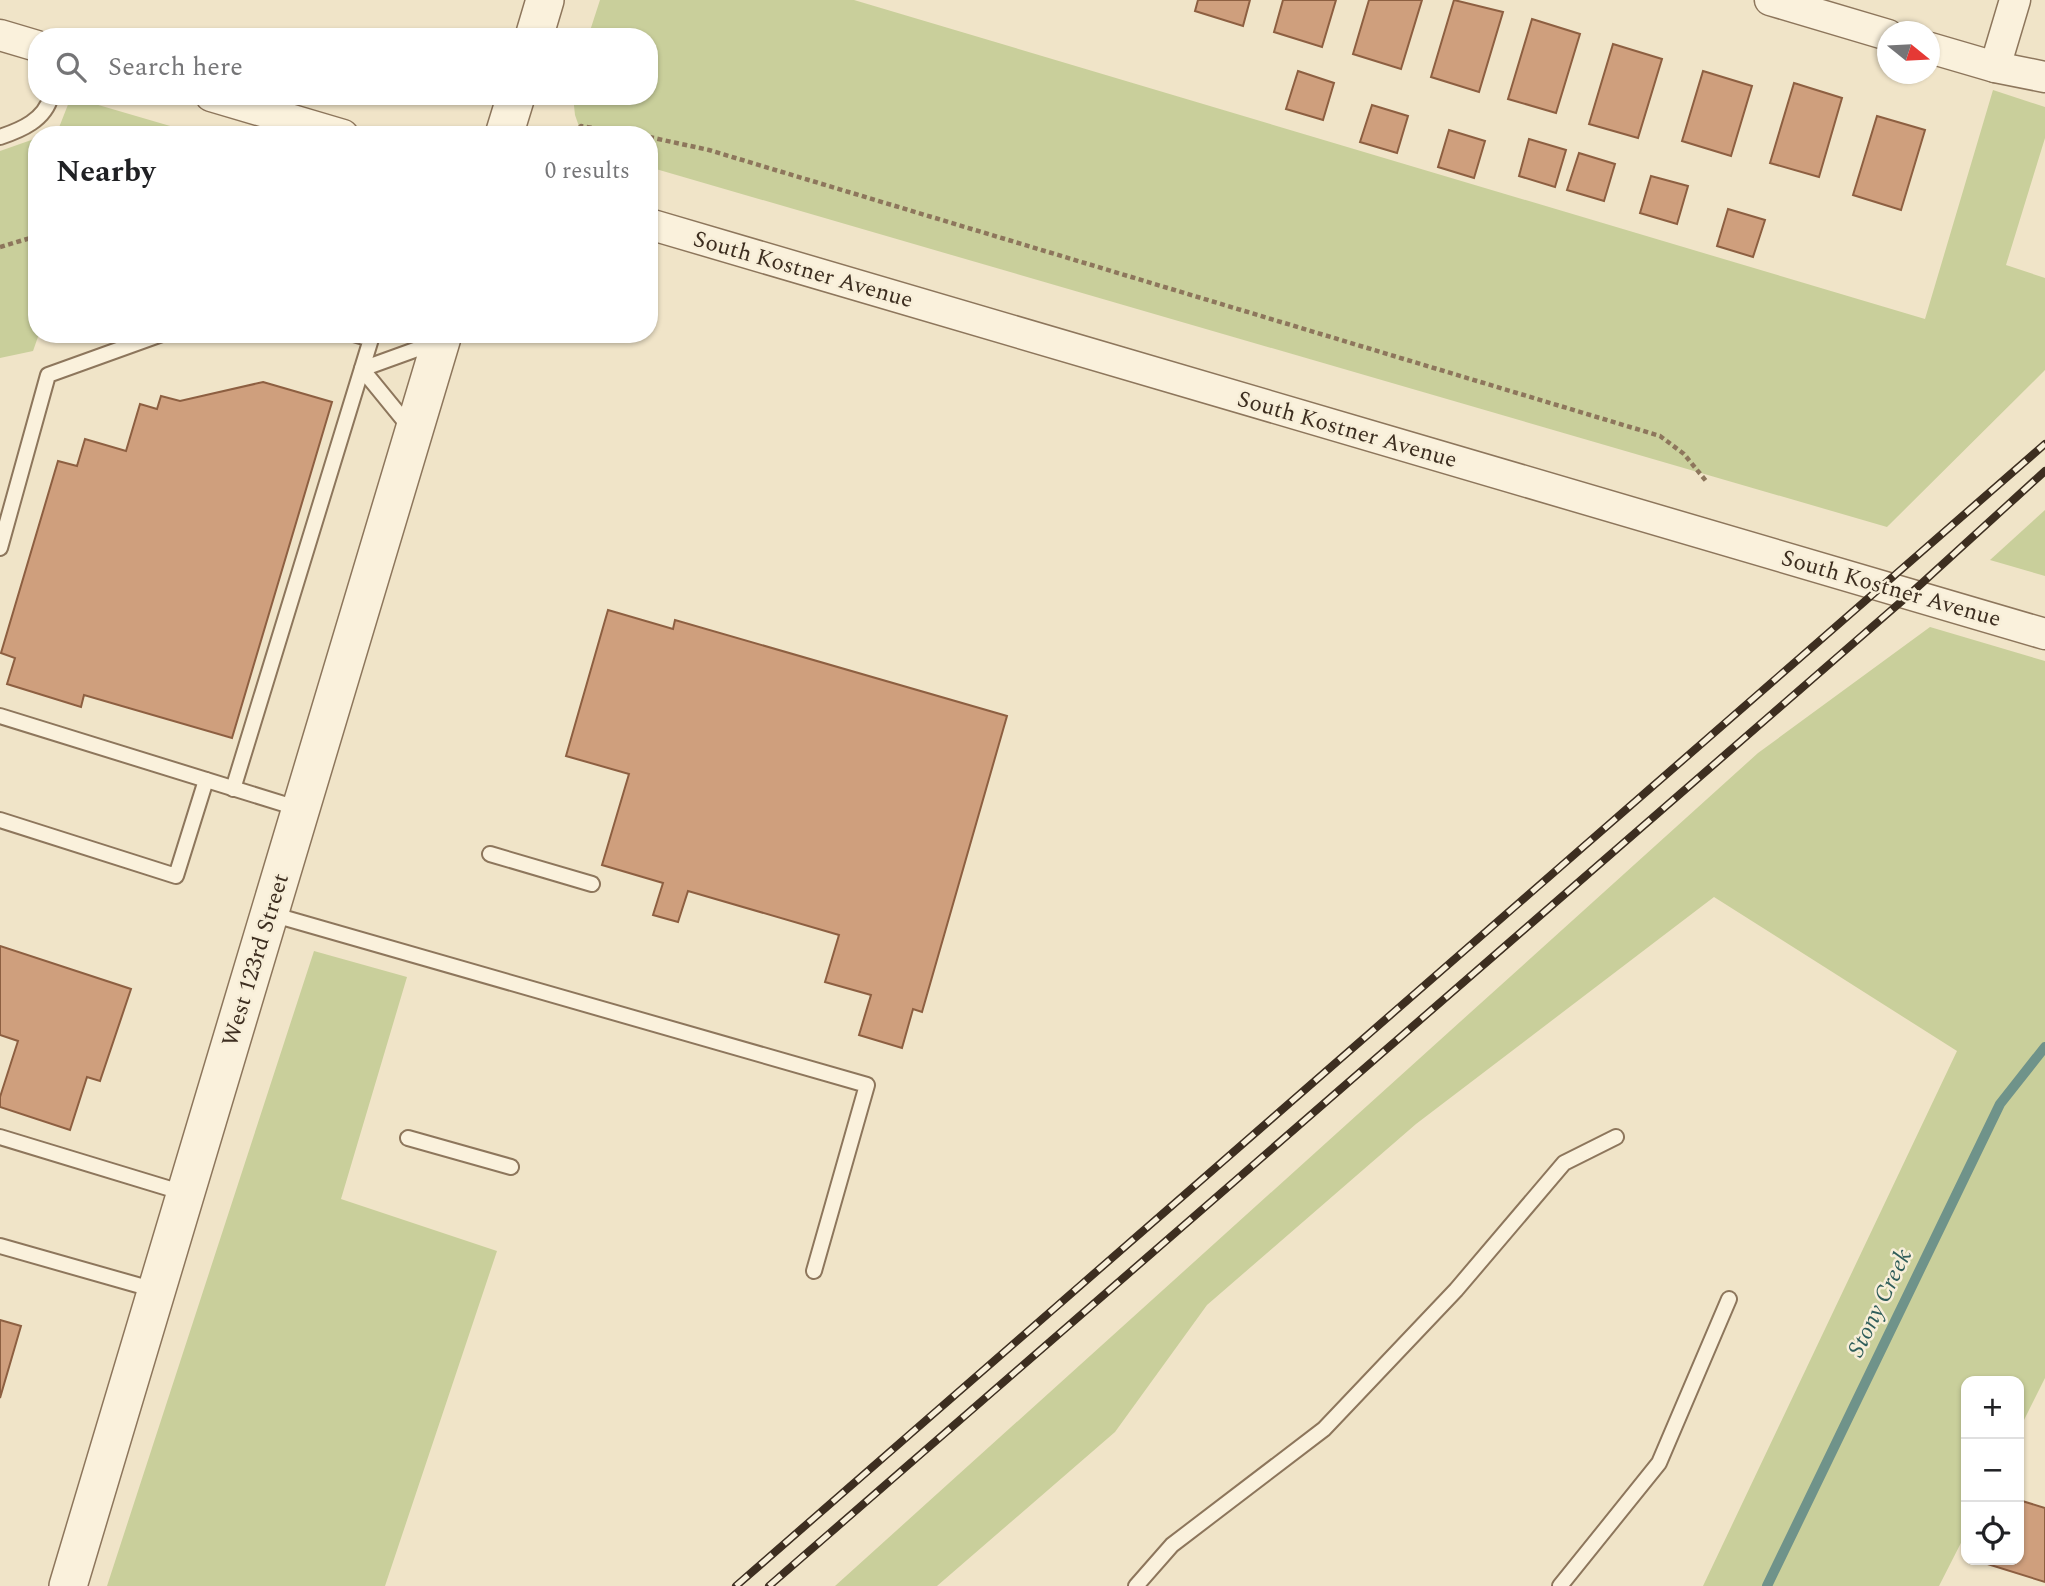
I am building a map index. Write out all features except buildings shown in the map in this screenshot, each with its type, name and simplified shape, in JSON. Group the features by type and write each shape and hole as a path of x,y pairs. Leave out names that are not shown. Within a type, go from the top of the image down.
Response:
{"street":[{"path":"537,28 545,0"},
{"path":"1770,0 1877,32"},
{"path":"1995,67 2015,0"},
{"path":"0,35 28,43"},
{"path":"1940,51 1995,67 2045,77"},
{"path":"241,105 313,126"},
{"path":"507,126 513,105"},
{"name":"South Kostner Avenue","path":"658,227 2045,634"},
{"name":"West 123rd Street","path":"68,1586 440,343"}],"lane":[{"path":"29,126 48,105"},
{"path":"0,137 28,127"},
{"path":"0,548 48,375 137,343"},
{"path":"233,789 370,343"},
{"path":"362,369 427,343"},
{"path":"362,369 414,432"},
{"path":"0,716 301,809"},
{"path":"0,820 176,876 206,780"},
{"path":"490,854 592,884"},
{"path":"270,914 867,1085 814,1271"},
{"path":"0,1137 186,1193"},
{"path":"1136,1586 1172,1545 1324,1429 1456,1290 1564,1163 1616,1137"},
{"path":"408,1138 511,1167"},
{"path":"0,1246 156,1290"},
{"path":"1560,1586 1660,1463 1729,1299"}],"path":[{"path":"658,139 709,150 1660,436 1684,454 1706,481"},
{"path":"0,247 28,239"}],"green space":[{"path":"600,0 854,0 1925,319 1993,90 2045,107 2045,138 2006,265 2045,278 2045,370 1887,527 658,170 658,126 579,126 574,105 658,105 658,28 591,28"},
{"path":"68,105 98,105 170,126 60,126"},
{"path":"28,141 28,343 36,343 33,351 0,358 0,151"},
{"path":"2045,510 2045,576 1990,560"},
{"path":"1930,627 2045,661 2045,1378 2024,1420 2024,1376 1961,1376 1961,1543 1939,1586 1703,1586 1957,1051 1714,897 1416,1124 1207,1305 1115,1432 937,1586 835,1586 1758,753"},
{"path":"314,951 407,977 341,1199 497,1251 385,1586 107,1586"}],"waterway":[{"name":"Stony Creek","path":"1767,1586 2000,1104 2045,1047"}],"railway":[{"path":"736,1586 2045,444"},
{"path":"769,1586 1910,594 2045,471"}]}
